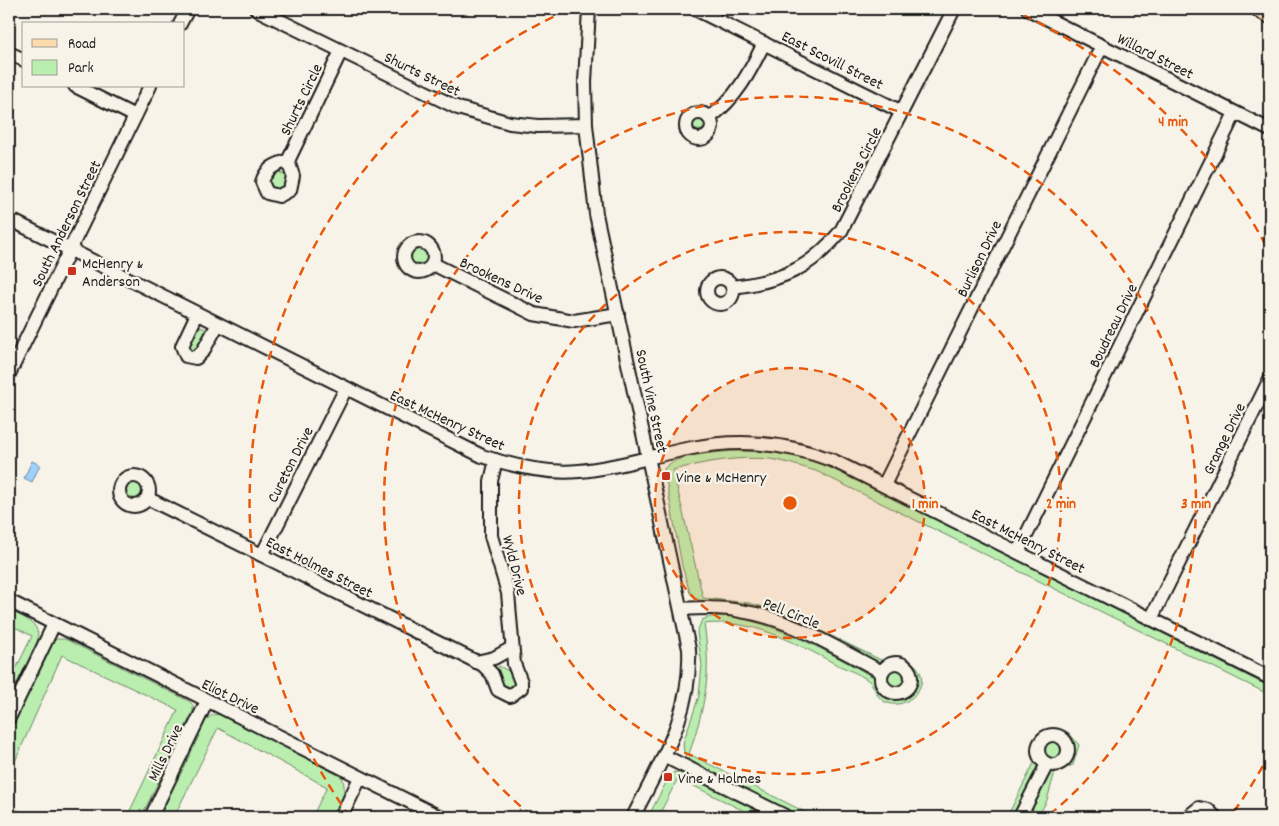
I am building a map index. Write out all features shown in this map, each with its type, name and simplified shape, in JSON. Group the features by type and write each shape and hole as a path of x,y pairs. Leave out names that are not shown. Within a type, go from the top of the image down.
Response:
{"main road":[{"path":"1258,9 1270,15"}],"street":[{"path":"181,22 188,9"},
{"name":"Shurts Street","path":"256,9 438,100 483,117 538,126 586,125"},
{"name":"South Vine Street","path":"589,9 585,82 586,125 596,214 682,609 689,649 688,682 678,726 633,817"},
{"name":"East Scovill Street","path":"696,9 902,112"},
{"name":"Brookens Circle","path":"733,287 764,283 783,277 794,272 828,246 853,211 954,9"},
{"name":"Willard Street","path":"1028,9 1270,130"},
{"path":"709,118 726,104 742,84 764,43"},
{"name":"Burlison Drive","path":"884,485 1102,46"},
{"name":"Shurts Circle","path":"288,161 341,52"},
{"path":"9,53 22,59"},
{"path":"80,88 135,116"},
{"name":"South Anderson Street","path":"9,374 149,88"},
{"name":"Boudreau Drive","path":"1018,552 1235,113"},
{"name":"East McHenry Street","path":"9,219 482,456 534,469 578,471 724,443 775,444 816,454 884,485 1270,678"},
{"name":"Brookens Drive","path":"433,264 534,314 574,321 618,314"},
{"path":"197,314 182,346 186,356 196,358 203,352 218,324"},
{"name":"Grange Drive","path":"1151,619 1270,379"},
{"name":"Cureton Drive","path":"262,555 346,388"},
{"name":"Wyld Drive","path":"476,662 492,674 498,690 510,696 521,688 521,682 514,664 508,592 491,536 491,482 496,460"},
{"name":"East Holmes Street","path":"149,499 476,662"},
{"name":"Eliot Drive","path":"9,602 440,817"},
{"name":"Pell Circle","path":"682,609 721,608 767,617 790,626 882,672"},
{"path":"9,718 54,624"},
{"path":"476,662 494,658 512,648"},
{"name":"Mills Drive","path":"151,817 207,701"},
{"path":"664,756 787,817"},
{"path":"1020,817 1048,764"},
{"path":"341,817 360,778"},
{"path":"1188,817 1199,808 1208,810 1215,817"}],"green space":[{"path":"699,119 705,125 699,131 693,125"},
{"path":"277,171 287,176 284,191 268,188 268,177"},
{"path":"418,247 426,250 429,258 426,266 418,269 410,266 407,258 410,250"},
{"path":"197,325 207,330 195,355 185,350"},
{"path":"733,451 775,452 807,457 841,472 1270,687 1270,695 816,471 781,461 758,458 721,460 673,470 703,598 749,603 782,612 881,660 904,658 916,666 921,674 919,688 915,694 903,703 888,703 881,699 865,678 772,633 739,625 722,623 704,624 707,659 706,690 689,754 815,817 802,817 694,763 684,753 683,743 699,696 702,665 697,632 702,620 719,616 740,618 764,624 789,634 814,645 873,677 877,680 884,694 894,699 904,700 910,694 915,684 916,672 906,662 876,662 776,614 754,607 699,600 690,593 682,566 664,469 669,464 686,457"},
{"path":"131,480 139,483 142,491 139,499 131,502 123,499 120,491 123,483"},
{"path":"9,610 31,622 37,630 38,636 37,643 9,701 9,683 32,636 9,624"},
{"path":"57,639 65,639 189,701 193,705 193,712 141,817 127,817 178,710 62,655 9,775 9,730 52,642"},
{"path":"499,666 514,674 515,688 511,690 505,689 496,680 496,670"},
{"path":"898,669 906,672 909,680 906,688 898,691 890,688 887,680 890,672"},
{"path":"222,714 342,777 344,793 332,817 312,817 327,787 218,728 174,817 158,817 203,723 212,715"},
{"path":"1056,728 1069,733 1079,745 1073,765 1055,772 1047,800 1038,817 1028,817 1050,771 1065,765 1072,757 1074,748 1070,741 1063,735 1055,732 1047,733 1038,743 1039,770 1015,817 1007,817 1036,759 1034,748 1037,738 1045,731"},
{"path":"1055,739 1063,742 1066,750 1063,758 1055,761 1047,758 1044,750 1047,742"},
{"path":"674,772 683,774 770,817 756,817 678,778 658,817 648,817 669,777"},
{"path":"9,806 32,817 15,817 9,814"}],"water":[{"path":"32,461 40,465 32,482 24,478"}],"place":[{"name":"McHenry & Anderson","path":"72,271"},
{"name":"Vine & McHenry","path":"666,476"},
{"name":"Vine & Holmes","path":"668,777"}]}
